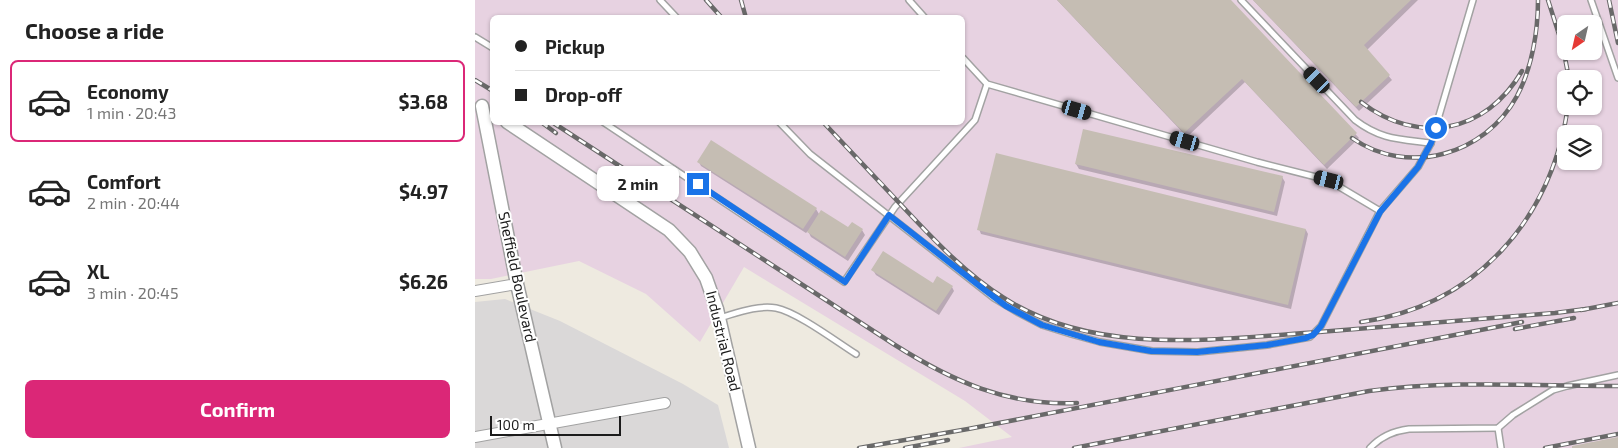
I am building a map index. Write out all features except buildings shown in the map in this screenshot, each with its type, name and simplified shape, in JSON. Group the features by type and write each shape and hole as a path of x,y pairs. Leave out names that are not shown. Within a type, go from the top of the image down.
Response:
{"street":[{"name":"Sheffield Boulevard","path":"483,107 517,284 555,448"},
{"name":"Industrial Road","path":"512,125 669,230 689,252 706,278 719,318 749,448"},
{"path":"475,291 517,284"},
{"path":"475,437 665,402"}],"lane":[{"path":"660,0 674,15"},
{"path":"909,0 922,15"},
{"path":"1241,0 1355,120 1365,128 1387,138 1431,143"},
{"path":"782,125 810,154 994,298 1042,325 1099,342 1151,351 1197,352 1267,345 1306,338 1313,335 1321,326 1380,212 1418,167 1431,143 1473,0"},
{"path":"1591,0 1618,78"},
{"path":"475,37 490,46"},
{"path":"965,60 987,84 1257,162 1329,180 1380,212"},
{"path":"608,125 845,282 889,215 975,120 987,84"},
{"path":"719,318 761,308 777,308 794,315 856,354"},
{"path":"1370,448 1385,435 1409,429 1498,428 1513,415 1553,390 1618,375"},
{"path":"1498,428 1501,448"}],"shaded area":[{"path":"475,0 1618,0 1618,448 959,448 1012,437 965,401 744,267 700,342 646,294 579,261 491,279 475,279"},
{"path":"505,299 560,321 683,384 718,405 729,448 475,448 475,302"}],"railway":[{"path":"706,0 719,15"},
{"path":"741,0 745,15"},
{"path":"1352,138 1374,150 1397,156 1420,157 1443,154 1465,146 1486,133 1503,116 1517,96 1527,74 1537,24 1538,0"},
{"path":"1548,0 1563,47 1567,70"},
{"path":"1609,0 1618,43"},
{"path":"1361,102 1383,116 1405,124 1427,128 1449,126 1470,120 1490,108 1507,92 1522,71"},
{"path":"475,80 490,89"},
{"path":"1361,322 1402,313 1440,297 1473,276 1502,250 1526,220 1545,185 1559,147 1566,115"},
{"path":"545,125 556,133"},
{"path":"557,125 895,345 938,370 981,389 1004,395 1051,403 1077,403"},
{"path":"826,125 927,233 990,289 1040,317 1078,329 1117,337 1157,340 1198,340 1348,330 1586,309"},
{"path":"1581,310 1618,303"},
{"path":"1515,329 1574,318"},
{"path":"859,448 968,429 1522,322"},
{"path":"1074,448 1369,391 1493,384 1618,386"},
{"path":"1545,448 1618,434"},
{"path":"905,448 948,440"}],"route":[{"path":"698,184 845,282 889,215 994,298 1042,325 1099,342 1151,351 1197,352 1267,345 1310,337 1317,332 1380,212 1418,167 1431,143 1436,128"}]}
